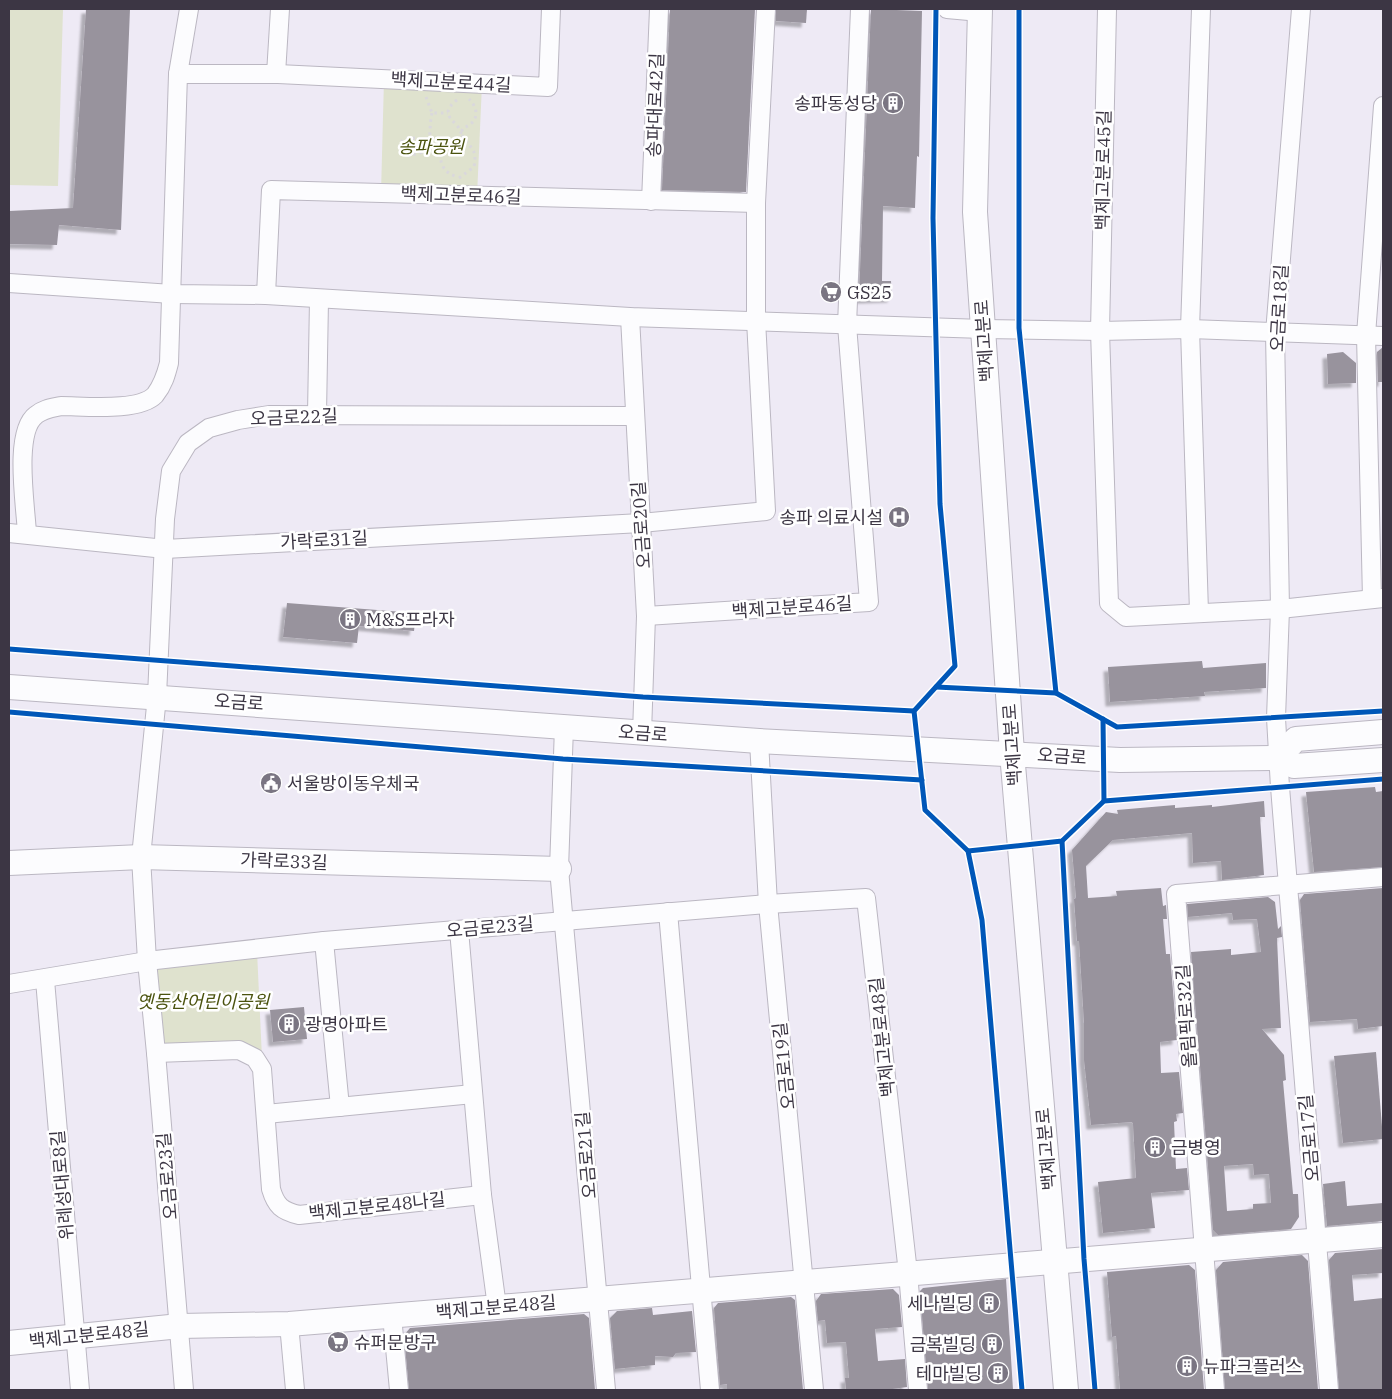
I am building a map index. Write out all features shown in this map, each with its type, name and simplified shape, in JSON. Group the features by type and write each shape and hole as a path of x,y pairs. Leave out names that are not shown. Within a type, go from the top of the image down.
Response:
{"main road":[{"name":"백제고분로","path":"980,10 975,212 1012,753 1066,1390"},
{"name":"오금로","path":"9,687 157,696 760,741 1120,760 1278,758 1294,766 1383,760"},
{"path":"1278,758 1296,740 1383,732"},
{"name":"가락로33길","path":"9,863 141,857 559,870"},
{"path":"1055,1261 1383,1235"},
{"name":"백제고분로48길","path":"9,1343 180,1326 289,1324 1055,1261"}],"street":[{"path":"27,534 23,451 25,430 35,416 48,408 61,406 142,403 154,396 165,380 169,363 172,294 178,74 189,9"},
{"path":"276,74 280,9"},
{"name":"백제고분로44길","path":"178,74 276,74 548,87 551,9"},
{"name":"송파대로42길","path":"651,201 659,9"},
{"path":"641,522 766,511 756,320 756,203 766,9"},
{"name":"백제고분로46길","path":"646,616 869,602 847,325 860,9"},
{"path":"948,9 980,10"},
{"name":"백제고분로45길","path":"1107,9 1100,331 1109,603 1126,617 1199,612"},
{"path":"1201,9 1190,329 1199,612 1280,609 1378,599 1366,335 1383,106"},
{"name":"오금로18길","path":"1278,758 1276,718 1280,609 1276,333 1301,9"},
{"name":"백제고분로46길","path":"266,295 271,190 756,203"},
{"path":"9,283 172,294 266,295 319,300 630,317 983,329 1100,331 1190,329 1383,336"},
{"path":"317,414 319,300"},
{"name":"오금로20길","path":"630,317 646,616 642,733"},
{"name":"오금로22길","path":"157,696 165,519 172,472 188,443 209,428 238,420 269,415 634,416"},
{"name":"가락로31길","path":"9,533 165,549 641,522"},
{"name":"오금로23길","path":"157,696 141,857 147,961 180,1326 184,1390"},
{"name":"오금로21길","path":"564,727 559,870 606,1390"},
{"name":"오금로19길","path":"760,741 768,904 814,1390"},
{"name":"오금로17길","path":"1278,758 1329,1390"},
{"path":"1288,885 1383,877"},
{"name":"올림픽로32길","path":"1215,1390 1176,894 1288,885"},
{"name":"백제고분로48길","path":"768,904 866,898 908,1273 918,1390"},
{"path":"564,921 768,904"},
{"path":"668,912 710,1390"},
{"name":"오금로23길","path":"9,984 44,980 147,961 324,941 564,921"},
{"path":"459,930 482,1194 497,1307"},
{"path":"324,941 340,1107"},
{"name":"위례성대로8길","path":"44,980 80,1390"},
{"name":"백제고분로48나길","path":"156,1052 239,1050 255,1058 262,1069 271,1189 275,1203 286,1212 299,1215 482,1194"},
{"path":"266,1114 473,1094"},
{"path":"392,1316 398,1390"},
{"path":"289,1324 295,1390"}],"path":[{"path":"426,81 426,97 432,113 428,127 429,144 427,151"},
{"path":"448,113 449,119 460,128 461,133 474,150 474,167 459,177 451,175 444,170 440,155 446,143 458,138 461,133 463,128 475,120 477,114 475,106 464,97 455,101 448,113"},
{"path":"432,113 448,113"},
{"path":"427,151 408,156 402,153 400,146 403,139 415,138 419,143 420,150 427,151 440,155"},
{"path":"458,195 459,177"}],"green space":[{"path":"9,9 63,9 58,186 9,185"},
{"name":"송파공원","path":"384,79 482,84 477,196 381,193"},
{"name":"옛동산어린이공원","path":"257,951 262,1058 160,1048 152,960"}],"building":[{"path":"86,9 130,9 121,230 59,225 57,245 9,244 9,211 73,208"},
{"path":"670,9 755,9 746,192 662,190"},
{"path":"776,9 807,9 806,23 776,21"},
{"path":"871,9 922,11 919,157 917,156 915,208 883,206 882,281 891,281 892,298 861,299 859,295"},
{"path":"1383,347 1383,382 1378,382 1377,352"},
{"path":"1343,352 1356,363 1356,383 1328,384 1327,354"},
{"name":"M&S프라자","path":"287,603 416,613 414,631 359,626 357,643 283,637"},
{"path":"1202,661 1203,668 1266,663 1266,688 1204,692 1205,696 1110,702 1108,667"},
{"path":"1375,787 1376,792 1383,791 1383,867 1314,872 1306,792"},
{"path":"1264,801 1265,817 1260,817 1264,875 1222,880 1221,861 1193,863 1192,833 1113,840 1086,866 1088,898 1117,896 1116,891 1161,888 1163,906 1166,905 1167,919 1163,919 1166,954 1170,954 1177,1040 1160,1042 1161,1073 1179,1072 1183,1113 1176,1114 1177,1121 1174,1122 1176,1169 1187,1168 1189,1190 1151,1193 1155,1228 1103,1233 1098,1182 1136,1178 1133,1124 1132,1122 1091,1125 1084,1060 1084,1023 1072,850 1106,812 1118,814 1117,810 1175,805 1175,808 1212,805 1212,807"},
{"path":"1383,888 1383,1026 1358,1029 1357,1019 1310,1022 1300,900 1304,894"},
{"path":"1268,897 1275,902 1278,929 1281,926 1282,937 1277,938 1281,1028 1262,1029 1284,1055 1286,1080 1283,1081 1293,1194 1298,1194 1299,1217 1291,1229 1218,1235 1213,1230 1191,952 1231,949 1231,955 1261,952 1257,919 1233,920 1232,913 1188,917 1187,904","holes":["1253,1164 1254,1175 1269,1174 1271,1203 1253,1204 1253,1209 1227,1211 1224,1166"]},
{"name":"광명아파트","path":"304,1007 307,1039 273,1042 270,1010"},
{"path":"1376,1052 1383,1139 1343,1143 1334,1056"},
{"path":"1345,1181 1347,1206 1383,1203 1383,1221 1327,1226 1323,1184"},
{"path":"1383,1249 1383,1273 1352,1275 1354,1301 1383,1298 1383,1390 1339,1390 1329,1260 1335,1253"},
{"path":"1302,1255 1308,1261 1318,1390 1225,1390 1216,1270 1223,1262"},
{"path":"1189,1265 1195,1270 1204,1390 1120,1390 1116,1336 1112,1337 1107,1272"},
{"path":"1006,1279 1013,1390 928,1390 920,1291 923,1288"},
{"path":"893,1289 899,1295 902,1327 875,1329 878,1361 905,1359 907,1387 885,1390 846,1390 845,1378 849,1378 846,1342 827,1343 825,1320 818,1321 816,1301 821,1294"},
{"path":"791,1297 795,1300 803,1390 727,1390 727,1384 720,1385 714,1308 718,1303"},
{"path":"652,1308 653,1315 692,1311 696,1352 676,1353 673,1357 655,1356 655,1365 615,1369 610,1318 617,1311"},
{"path":"584,1314 589,1318 595,1390 409,1390 404,1335 410,1328"}],"cycle path":[{"path":"936,9 933,218 940,504 955,666 914,711 925,810 968,851 982,920 1022,1390"},
{"path":"1019,9 1019,328 1056,693"},
{"path":"9,649 643,697 914,711"},
{"path":"936,687 1056,693 1117,727 1383,711"},
{"path":"9,712 563,759 922,780"},
{"path":"1103,719 1104,801"},
{"path":"968,851 1062,841 1104,801 1383,779"},
{"path":"1062,841 1084,1259 1095,1390"}],"place":[{"name":"송파동성당","path":"893,103"},
{"name":"GS25","path":"831,292"},
{"name":"송파 의료시설","path":"899,517"},
{"name":"M&S프라자","path":"350,619"},
{"name":"서울방이동우체국","path":"271,783"},
{"name":"광명아파트","path":"289,1024"},
{"name":"금병영","path":"1155,1147"},
{"name":"세나빌딩","path":"989,1303"},
{"name":"슈퍼문방구","path":"338,1342"},
{"name":"금복빌딩","path":"992,1344"},
{"name":"뉴파크플러스","path":"1187,1366"},
{"name":"테마빌딩","path":"998,1373"}]}
